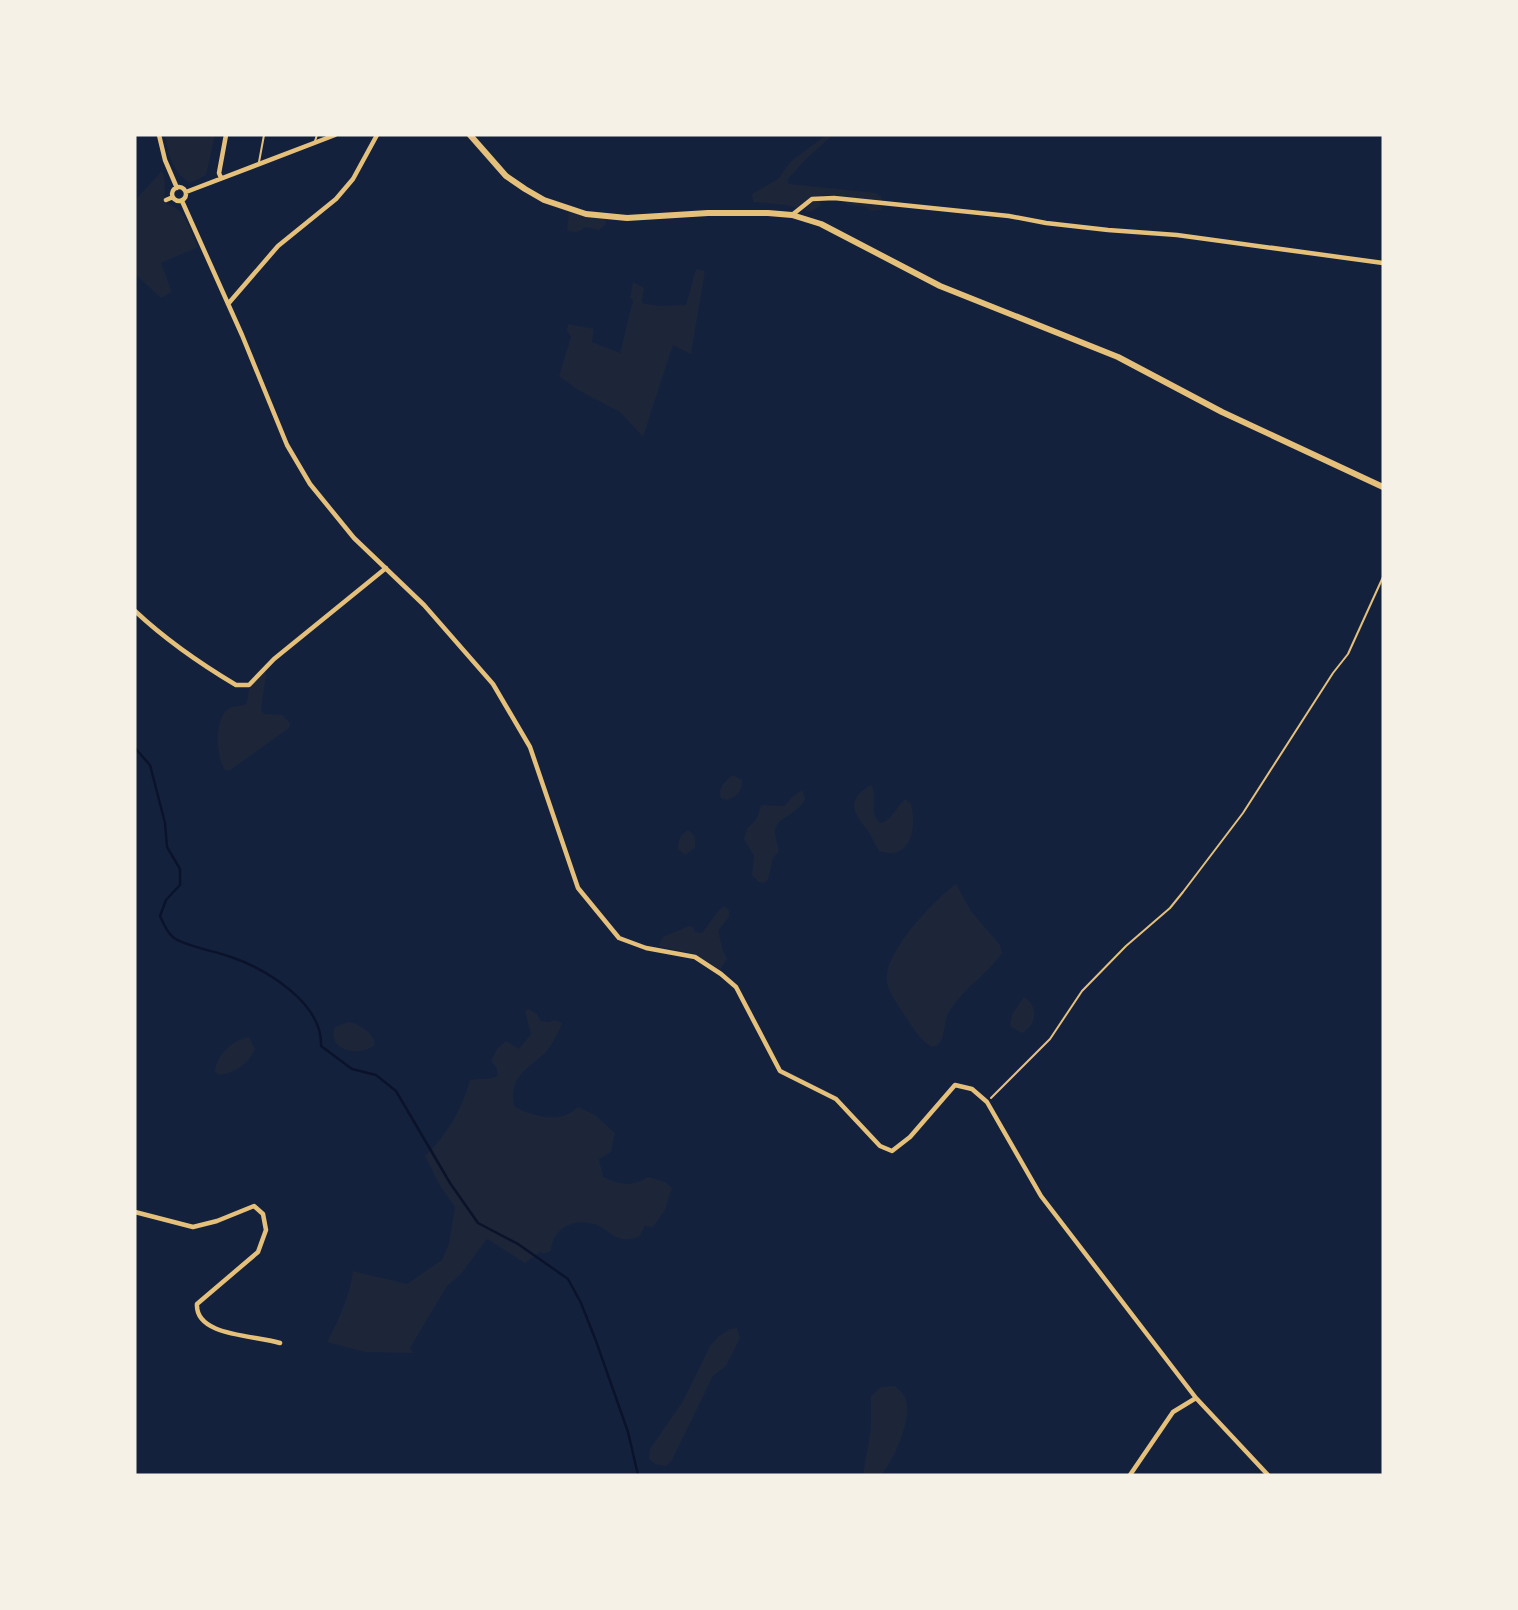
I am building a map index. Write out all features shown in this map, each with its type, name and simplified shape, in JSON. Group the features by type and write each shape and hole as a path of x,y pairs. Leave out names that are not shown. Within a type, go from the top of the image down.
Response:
{"main road":[{"path":"470,135 492,161 516,182 544,200 576,211 627,218 728,212 792,215 821,224 940,286 1118,357 1222,412 1383,487"}],"street":[{"path":"159,135 165,160 177,188"},
{"path":"221,178 219,173 226,135"},
{"path":"186,192 335,135"},
{"path":"228,304 278,246 336,199 353,179 376,135"},
{"path":"173,197 177,188 183,188 186,192"},
{"path":"182,201 186,192"},
{"path":"166,200 173,197"},
{"path":"173,197 182,201"},
{"path":"792,215 812,199 834,198 1177,235 1383,263"},
{"path":"182,201 287,444 310,484 354,538 424,605 493,684 530,747 578,888 619,938 646,948 695,957 721,974 736,987 780,1072 836,1099 880,1146 892,1151 910,1137 956,1085 972,1088 987,1102 1041,1196 1196,1398 1268,1475"},
{"path":"135,611 167,641 236,685 244,687 274,659 386,568"},
{"path":"135,1212 194,1227 254,1206 263,1213 266,1230 258,1252 197,1304 196,1313 201,1322 230,1333 280,1343"},
{"path":"1130,1475 1173,1412 1196,1398"}],"lane":[{"path":"258,163 264,135"},
{"path":"315,142 317,135"}],"path":[{"path":"987,1102 1050,1039 1082,991 1126,946 1170,908 1243,813 1348,654 1383,577"}],"shaded area":[{"path":"165,135 215,135 206,175 190,183 184,179 172,162"},
{"path":"826,135 833,135 787,180 789,184 876,193 881,197 882,210 871,211 865,207 848,205 838,195 822,195 820,206 811,212 786,205 753,202 752,194 778,179 790,162"},
{"path":"162,171 166,204 173,206 182,215 198,247 161,263 172,292 161,298 135,274 135,200"},
{"path":"569,212 605,219 606,224 599,230 585,227 579,231 570,231 567,230"},
{"path":"696,269 705,271 691,354 673,345 643,437 620,412 578,390 559,376 571,337 567,331 568,324 594,329 592,342 620,353 633,300 630,298 633,282 644,288 642,303 658,306 686,305"},
{"path":"265,670 261,710 264,714 282,715 290,723 289,728 229,771 225,770 218,748 218,731 223,715 229,708 247,703 249,688"},
{"path":"733,775 742,780 740,791 733,798 726,800 721,798 720,791"},
{"path":"871,785 875,815 881,823 891,816 905,799 911,804 912,832 905,847 898,852 879,851 855,812 858,795"},
{"path":"802,790 805,798 802,804 776,828 779,851 773,858 768,880 759,882 752,875 754,856 744,839 747,829 757,818 761,805 784,806"},
{"path":"688,830 694,838 695,848 685,855 678,849 678,843"},
{"path":"956,884 971,911 1000,945 1002,953 953,1005 946,1019 942,1038 933,1047 917,1034 894,1000 887,982 888,970 911,928"},
{"path":"725,906 729,917 718,931 727,959 720,970 695,954 658,946 663,937 689,926 693,927 695,932 702,933"},
{"path":"1024,997 1032,1005 1034,1016 1031,1026 1022,1033 1010,1026 1012,1014"},
{"path":"528,1009 537,1014 541,1021 555,1020 562,1023 546,1052 517,1080 513,1095 514,1106 544,1117 563,1116 578,1107 595,1115 615,1133 611,1152 599,1159 603,1177 626,1184 648,1177 665,1182 672,1188 665,1210 653,1227 645,1226 639,1237 631,1239 619,1238 597,1225 573,1223 556,1236 551,1251 544,1254 540,1252 525,1263 487,1239 460,1275 447,1286 410,1348 414,1353 365,1352 327,1342 343,1308 353,1271 407,1284 442,1260 449,1243 455,1207 440,1186 425,1156 453,1121 470,1080 498,1076 491,1061 497,1049 506,1041 519,1049 531,1034 525,1011"},
{"path":"349,1022 366,1030 375,1045 369,1049 353,1051 346,1050 335,1042 335,1027"},
{"path":"249,1037 255,1049 249,1059 235,1070 219,1075 215,1071 222,1054 232,1045"},
{"path":"737,1328 740,1338 726,1366 713,1376 672,1460 666,1466 655,1464 649,1459 650,1449 683,1401 710,1346 719,1336"},
{"path":"895,1386 904,1396 907,1408 901,1439 881,1475 863,1475 871,1428 871,1396 881,1387"}],"waterway":[{"path":"135,748 150,765 165,823 167,847 180,869 180,885 166,900 160,916 167,931 187,944 225,955 260,970 290,990 313,1016 319,1030 321,1046 352,1069 376,1075 396,1091 450,1183 478,1223 518,1244 568,1279 596,1341 628,1432 638,1475"}]}
